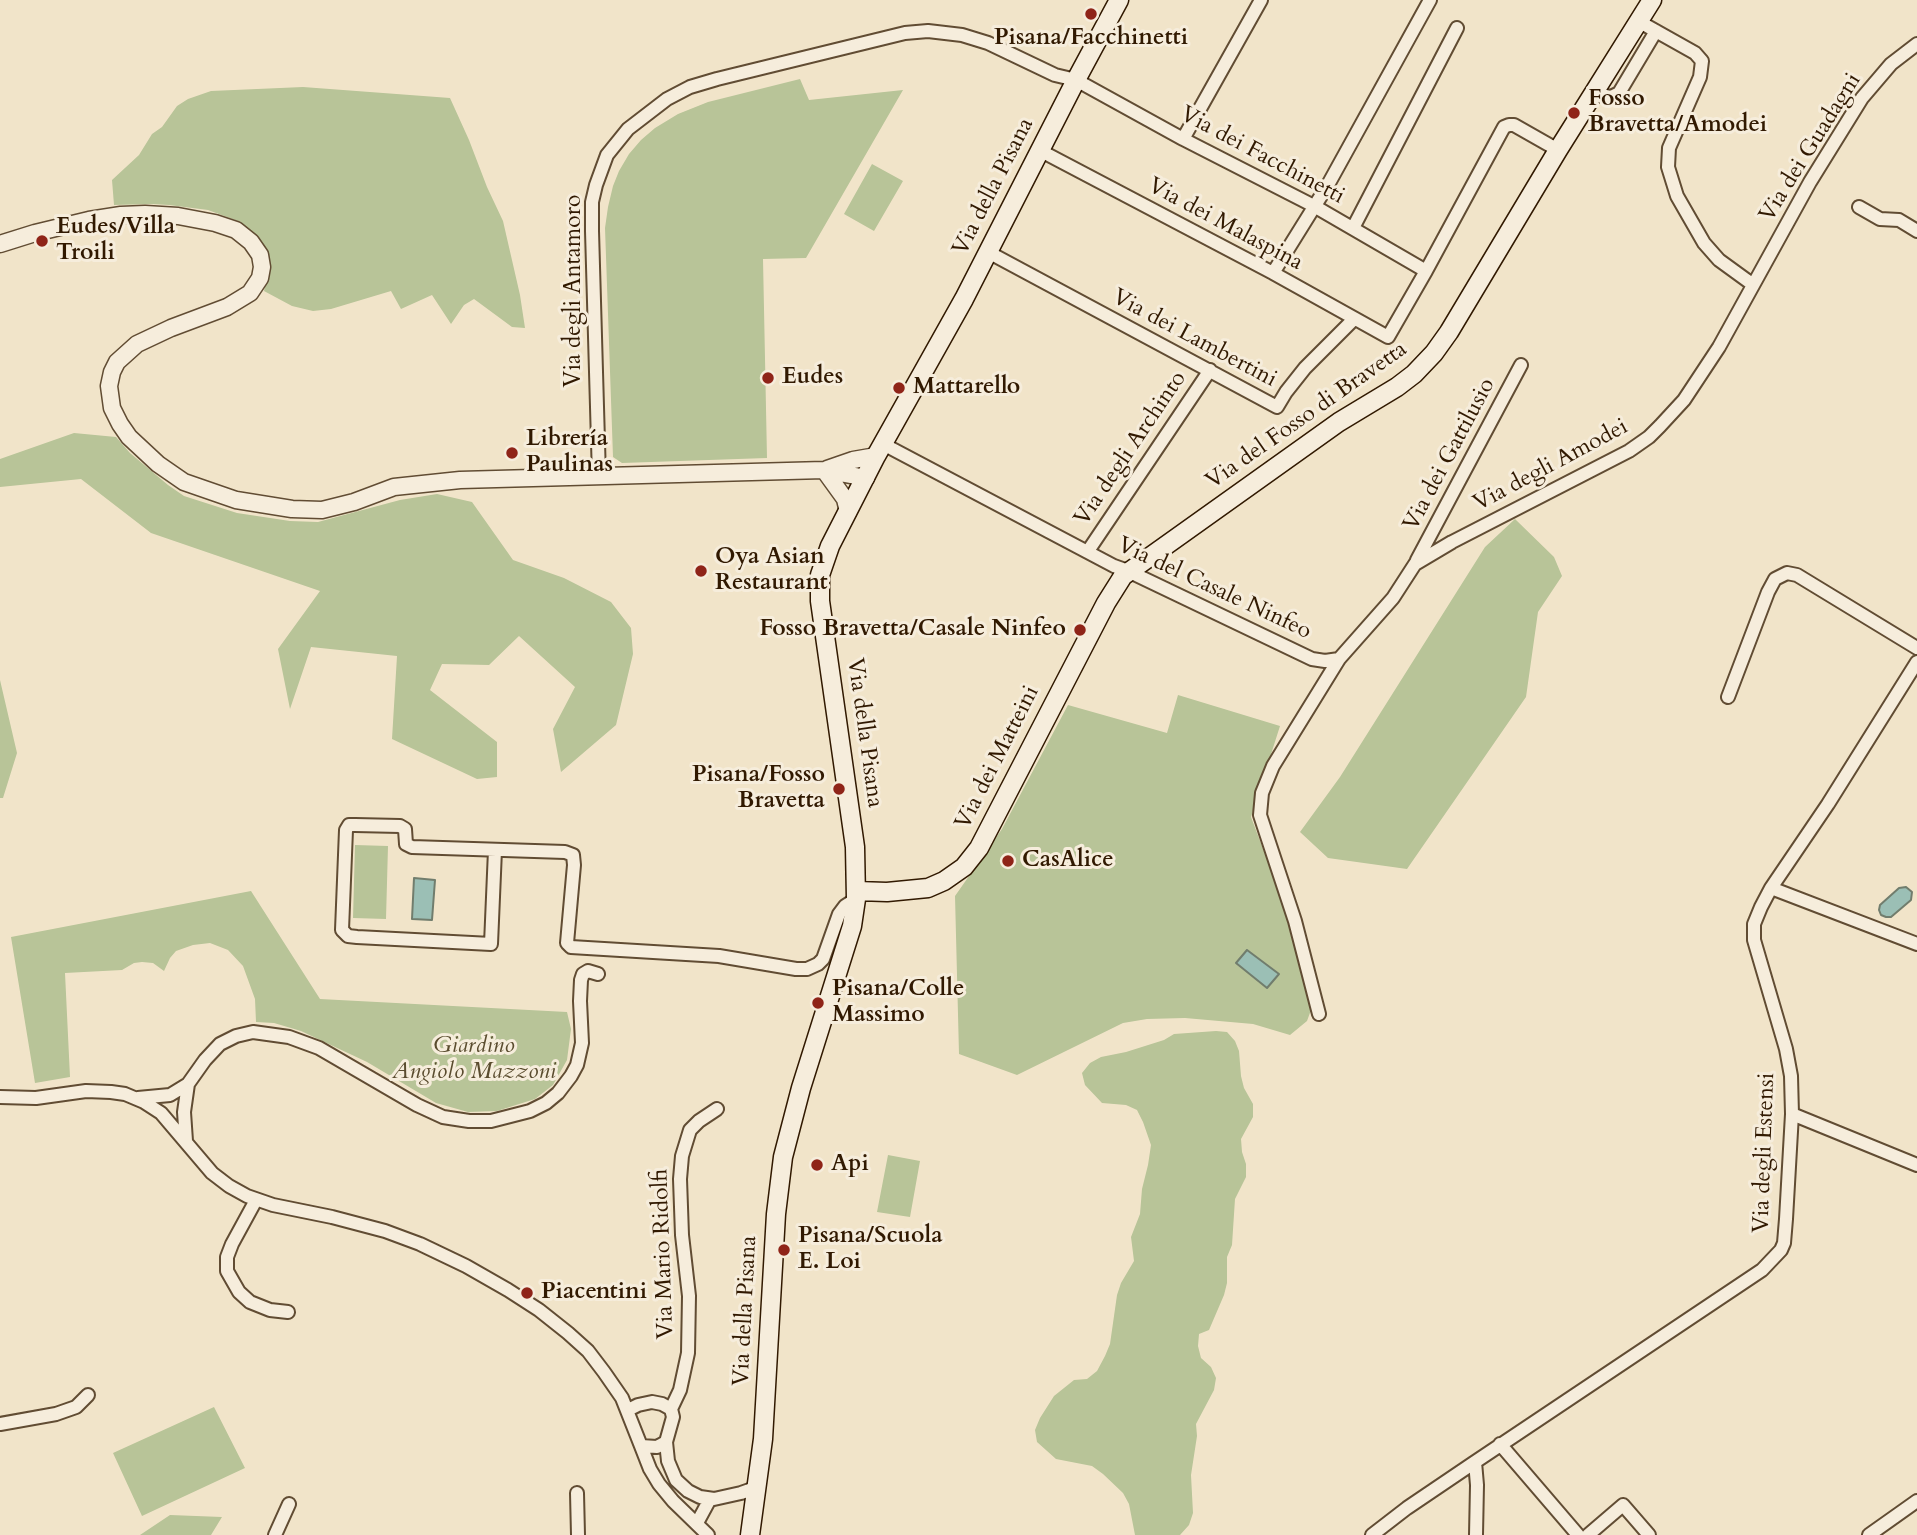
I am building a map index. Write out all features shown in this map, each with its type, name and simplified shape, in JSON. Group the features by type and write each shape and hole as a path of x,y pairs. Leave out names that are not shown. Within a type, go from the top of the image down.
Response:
{"main road":[{"name":"Via della Pisana","path":"750,1535 758,1487 768,1385 776,1214 783,1157 806,1070 852,926 857,895 853,833 819,595 823,564 879,450 938,347 1119,0"},
{"name":"Via del Fosso di Bravetta","path":"1128,571 1339,422 1397,387 1434,353 1652,0"},
{"name":"Via dei Matteini","path":"857,895 928,888 949,878 970,861 988,832 1106,603 1128,571"}],"street":[{"path":"1183,139 1261,0"},
{"path":"1273,273 1329,183 1430,0"},
{"path":"1638,21 1695,53 1702,61 1697,85 1668,153 1668,167 1673,187 1709,250 1752,284"},
{"path":"1353,229 1457,28"},
{"path":"1593,93 1611,97 1619,93 1656,31"},
{"name":"Via degli Antamoro","path":"599,477 592,202 607,155 628,129 642,117 678,93 717,79 916,32 940,32 971,37 1055,75 1076,80"},
{"name":"Via dei Guadagni","path":"1752,284 1810,182 1863,98 1891,64 1917,44"},
{"name":"Via dei Facchinetti","path":"1076,80 1314,206 1426,271"},
{"path":"1426,271 1504,127 1514,125 1558,150"},
{"name":"Via dei Malaspina","path":"1041,151 1388,337 1426,271"},
{"path":"1859,207 1880,219 1899,220 1917,230"},
{"path":"0,244 89,220 145,214 178,216 215,223 236,230 254,245 260,255 262,267 260,278 250,293 227,307 137,344 121,358 110,377 111,402 129,437 176,477 226,497 258,505 314,510 337,507 388,489 417,483 460,480 824,470 866,478"},
{"name":"Via dei Lambertini","path":"988,253 1277,407 1305,368 1354,319"},
{"name":"Via degli Amodei","path":"1339,659 1393,598 1415,564 1452,542 1629,451 1649,437 1693,387 1719,347 1752,284"},
{"name":"Via dei Gattilusio","path":"1415,564 1521,365"},
{"name":"Via degli Archinto","path":"1088,551 1210,370"},
{"path":"824,470 879,450"},
{"name":"Via del Casale Ninfeo","path":"879,450 1114,566 1312,659 1339,659"},
{"path":"824,470 845,499 848,512"},
{"path":"1728,697 1768,592 1775,579 1787,573 1797,575 1917,648"},
{"path":"1319,1014 1295,921 1260,816 1262,793 1273,766 1339,659"},
{"name":"Via degli Estensi","path":"1372,1535 1500,1444 1762,1270 1778,1255 1784,1243 1792,1114 1789,1062 1754,934 1756,918 1771,888 1917,662"},
{"path":"495,850 491,944 357,937 348,936 342,930 346,830 349,825 400,826 405,829 406,844 412,847 565,852 573,855 575,865 567,943 571,947 719,956 807,969 823,959 839,915 857,895"},
{"path":"1771,888 1917,944"},
{"path":"134,1098 170,1095 188,1084 220,1044 243,1034 262,1033 289,1037 318,1048 443,1117 491,1121 522,1115 551,1100 577,1065 582,1043 581,979 588,971 598,974"},
{"path":"186,1141 184,1112 188,1084"},
{"path":"0,1097 36,1098 98,1091 134,1098 150,1105 167,1118 212,1173 229,1186 256,1200 385,1231 446,1256 500,1285 540,1310 578,1342 604,1372 628,1410 650,1469 659,1484 708,1535"},
{"name":"Via Mario Ridolfi","path":"671,1409 680,1390 688,1353 689,1296 682,1236 682,1156 690,1130 717,1109"},
{"path":"1792,1114 1917,1165"},
{"path":"256,1200 232,1244 227,1257 227,1271 239,1292 250,1302 270,1310 288,1312"},
{"path":"0,1424 55,1414 76,1407 88,1395"},
{"path":"628,1410 652,1402 671,1409 673,1420 666,1443 668,1461 676,1480 693,1494 710,1499 736,1495 758,1487"},
{"path":"641,1446 653,1447 666,1443"},
{"path":"1500,1444 1577,1535"},
{"path":"1475,1462 1476,1535"},
{"path":"577,1493 578,1535"},
{"path":"697,1522 710,1499"},
{"path":"1869,1535 1917,1502"},
{"path":"275,1535 289,1504"},
{"path":"1588,1535 1623,1505 1649,1535"}],"green space":[{"path":"800,79 809,100 903,90 806,258 763,259 767,458 622,463 613,457 605,228 613,186 619,171 641,140 678,114 708,102"},
{"path":"303,87 450,98 503,221 525,328 512,327 474,299 464,305 451,324 432,295 401,309 391,291 331,309 313,311 292,306 264,291 270,262 266,251 256,236 238,221 208,210 152,204 114,205 112,180 139,155 152,134 162,127 177,106 188,99 211,91"},
{"path":"872,164 903,181 874,231 844,214"},
{"path":"74,433 116,437 130,453 184,496 237,513 318,522 400,500 437,494 472,502 513,560 564,578 611,602 631,628 633,654 616,725 561,772 553,729 575,687 519,636 489,665 442,664 430,690 497,742 497,777 477,779 392,739 397,656 311,647 290,709 278,649 320,591 151,533 81,479 0,487 0,459"},
{"path":"1515,519 1554,557 1562,576 1538,612 1526,697 1407,869 1328,858 1300,832 1340,777 1485,547"},
{"path":"0,680 17,753 3,798 0,798"},
{"path":"1178,695 1280,726 1251,817 1306,971 1311,1010 1307,1021 1290,1035 1253,1024 1185,1018 1123,1023 1017,1075 959,1054 955,896 1002,829 1068,705 1167,733"},
{"path":"355,845 388,846 386,919 353,918"},
{"name":"Giardino Angiolo Mazzoni","path":"251,891 320,999 567,1012 571,1029 567,1060 553,1085 535,1099 497,1111 468,1112 436,1103 367,1062 301,1031 274,1023 256,1022 255,999 243,966 228,950 210,943 176,951 164,971 153,963 142,962 122,970 65,973 70,1077 35,1083 11,937"},
{"path":"1227,1032 1235,1041 1244,1088 1253,1104 1253,1117 1241,1139 1246,1177 1235,1199 1232,1245 1227,1257 1227,1283 1209,1330 1199,1334 1201,1358 1211,1367 1216,1378 1214,1390 1196,1424 1197,1436 1191,1475 1193,1513 1189,1525 1180,1535 1135,1535 1129,1504 1123,1493 1092,1466 1056,1459 1037,1442 1035,1430 1054,1396 1074,1380 1087,1379 1097,1371 1110,1344 1117,1295 1134,1261 1131,1237 1140,1214 1151,1145 1137,1110 1126,1105 1102,1103 1085,1085 1082,1073 1090,1063 1101,1057 1126,1052 1164,1040 1174,1034"},
{"path":"888,1155 920,1161 910,1217 877,1212"},
{"path":"214,1407 245,1468 142,1516 113,1453"},
{"path":"170,1515 222,1517 211,1535 140,1535"}],"water":[{"path":"414,878 435,880 432,920 412,919"},
{"path":"1906,887 1912,892 1911,900 1891,917 1881,915 1880,905 1899,888"},
{"path":"1247,950 1279,974 1267,988 1236,963"}],"place":[{"name":"Pisana/Facchinetti","path":"1091,14"},
{"name":"Fosso Bravetta/Amodei","path":"1574,113"},
{"name":"Eudes/Villa Troili","path":"42,241"},
{"name":"Eudes","path":"768,378"},
{"name":"Mattarello","path":"899,388"},
{"name":"Librería Paulinas","path":"512,453"},
{"name":"Oya Asian Restaurant","path":"701,571"},
{"name":"Fosso Bravetta/Casale Ninfeo","path":"1080,630"},
{"name":"Pisana/Fosso Bravetta","path":"839,789"},
{"name":"CasAlice","path":"1008,861"},
{"name":"Pisana/Colle Massimo","path":"818,1003"},
{"name":"Api","path":"817,1165"},
{"name":"Pisana/Scuola E. Loi","path":"784,1250"},
{"name":"Piacentini","path":"527,1293"}]}
